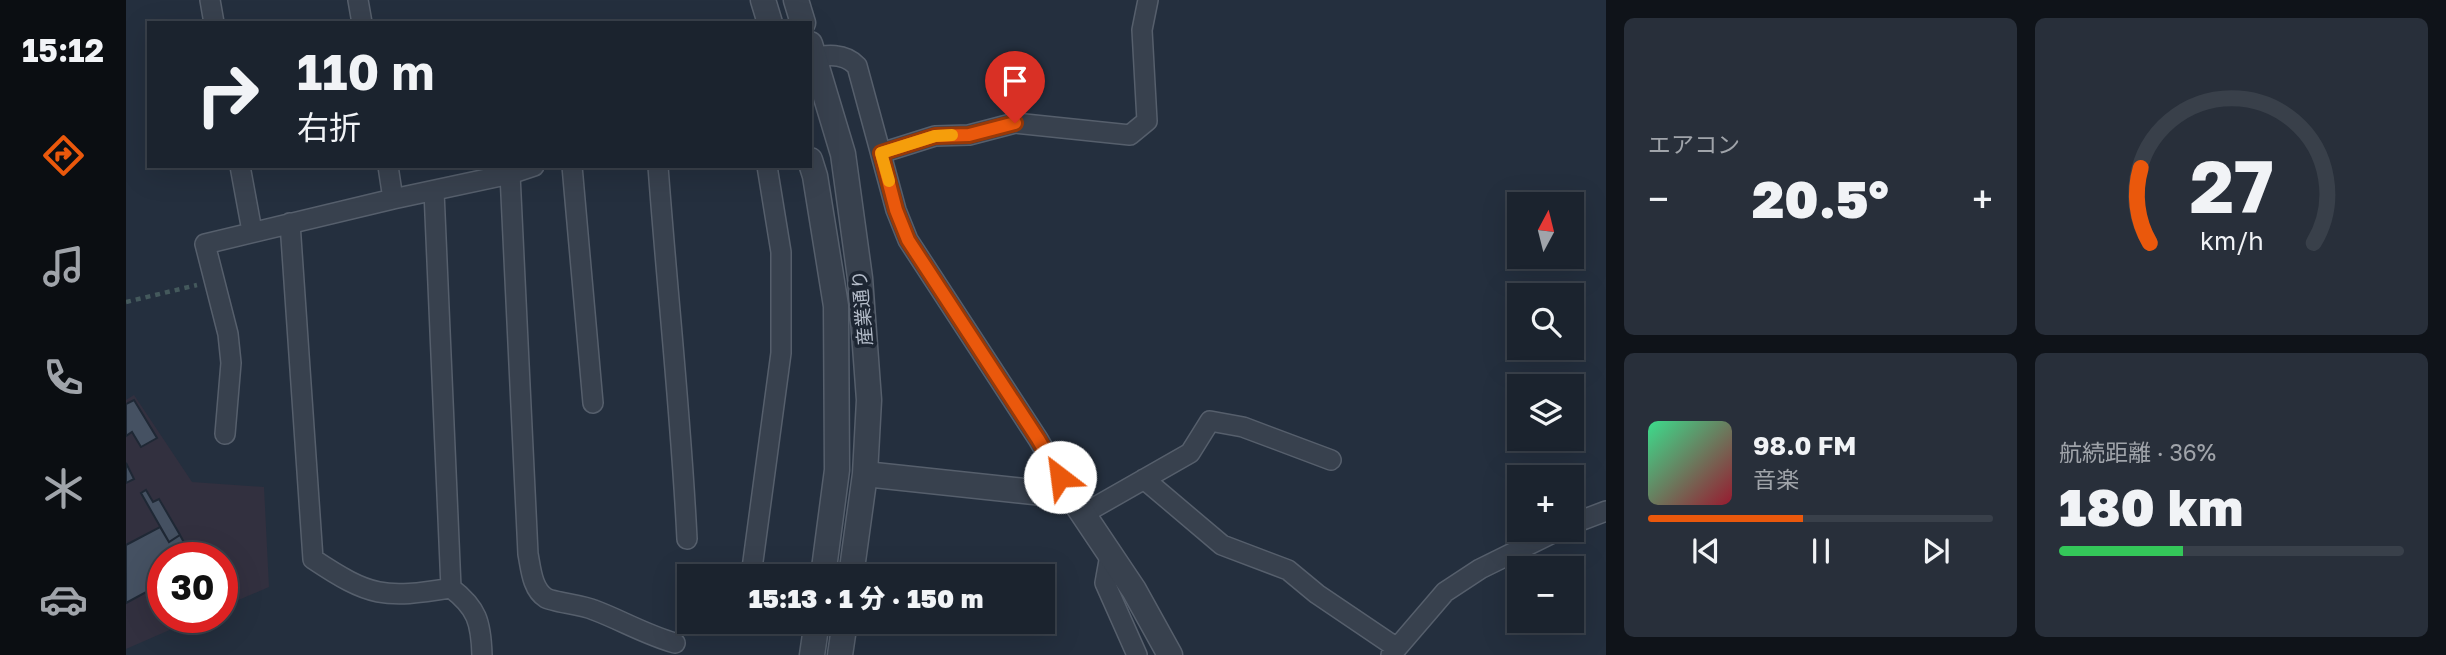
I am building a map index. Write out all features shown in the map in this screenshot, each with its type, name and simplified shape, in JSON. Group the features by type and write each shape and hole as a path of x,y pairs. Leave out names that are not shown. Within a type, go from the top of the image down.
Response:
{"street":[{"path":"210,0 214,21"},
{"path":"358,0 362,21"},
{"path":"763,0 769,21"},
{"path":"796,0 802,21"},
{"path":"881,153 935,136 969,135 1015,123 1130,135 1147,121 1142,30 1148,0"},
{"path":"812,54 837,55 851,59 857,66 896,210 908,240 1134,590 1170,655"},
{"name":"産業通り","path":"812,54 843,154 860,278 869,400 865,474 853,564"},
{"name":"産業通り","path":"812,166 836,306 837,470 825,564"},
{"path":"240,168 252,231"},
{"path":"388,168 393,199"},
{"path":"225,434 231,363 228,334 205,244 528,168"},
{"path":"572,168 593,403"},
{"path":"658,168 668,303 681,421 687,539"},
{"path":"753,564 781,353 781,251 767,168"},
{"path":"510,174 528,554 535,586 547,598 594,610 642,633 675,643"},
{"path":"434,191 451,588"},
{"path":"290,223 313,559 346,581 375,593 397,595 451,588 469,602 478,622 482,655"},
{"path":"865,474 1077,505 1144,479 1190,453 1210,421 1243,427 1331,460"},
{"path":"1144,479 1222,545 1288,570 1394,651 1445,592 1480,569 1535,542"},
{"path":"1584,519 1606,511"},
{"path":"1110,555 1105,583 1137,655"},
{"path":"812,655 815,634"},
{"path":"841,655 843,634"}],"path":[{"path":"126,302 215,282"}],"shaded area":[{"path":"134,395 192,482 264,487 269,587 238,600 238,542 147,542 147,633 163,633 126,649 126,400"}],"building":[{"path":"134,400 157,438 141,447 132,432 126,436 126,404"},
{"path":"126,463 134,479 126,483"},
{"path":"146,490 153,502 159,499 180,535 169,542 141,493"},
{"path":"160,527 169,542 147,542 147,592 126,603 126,545"},
{"path":"180,535 184,542 169,542"}],"slow traffic":[{"path":"889,181 881,153 935,136 952,135"}],"route":[{"path":"1015,123 969,135 935,136 881,153 896,210 908,240 1060,477"}]}
